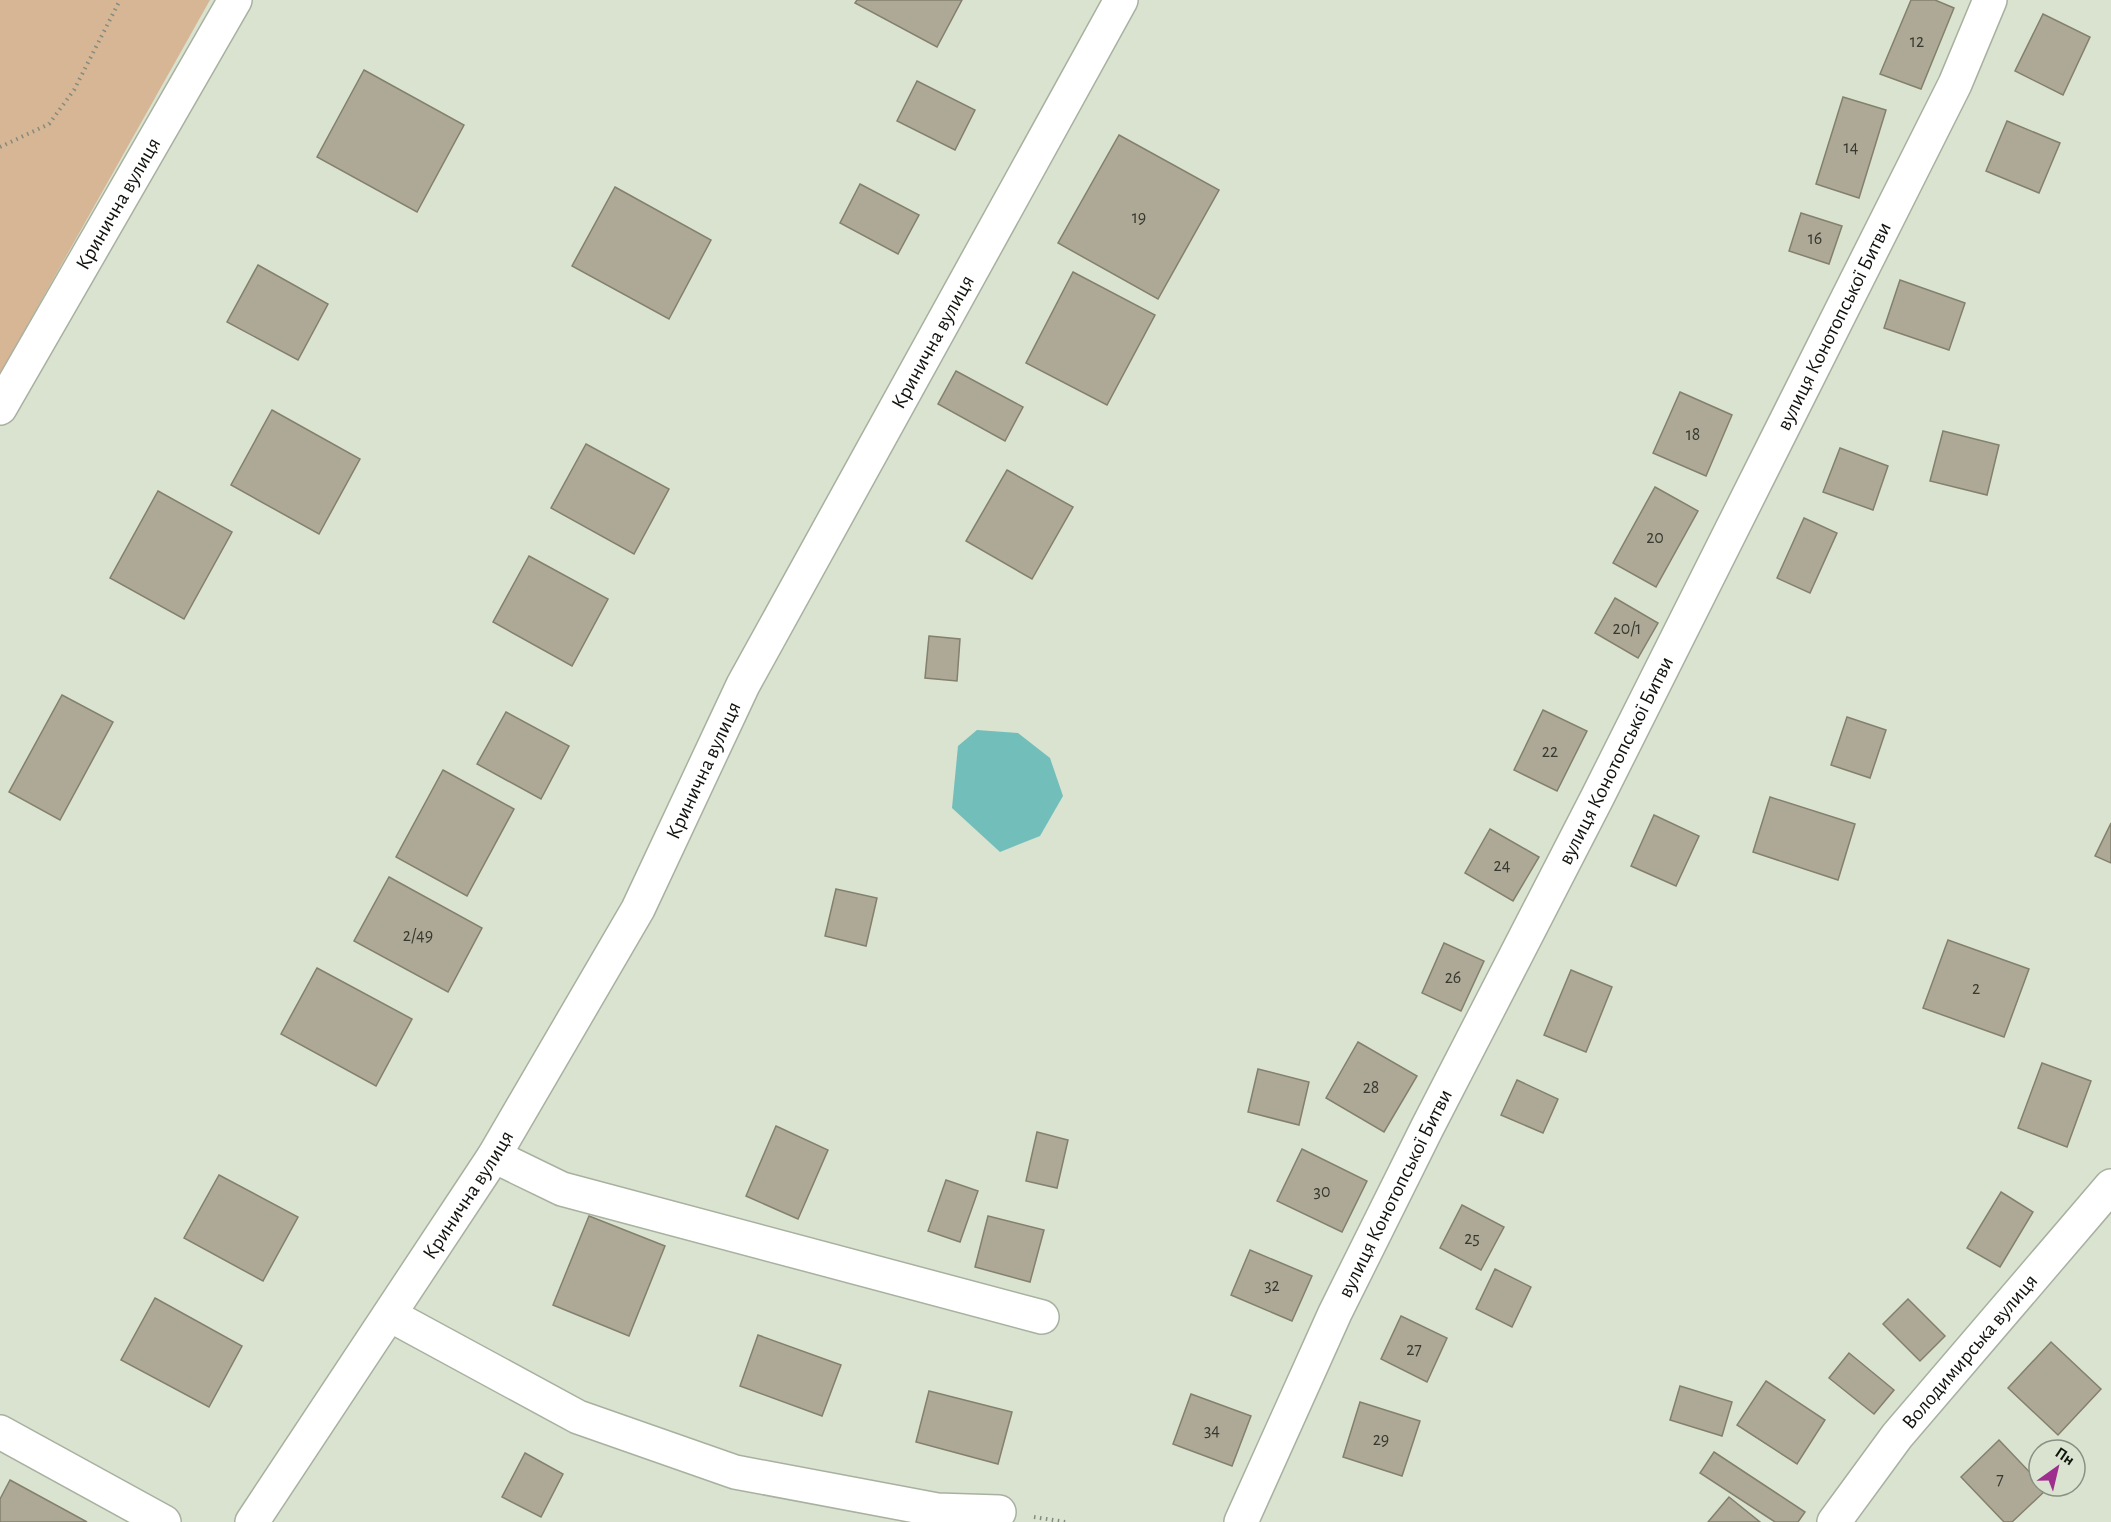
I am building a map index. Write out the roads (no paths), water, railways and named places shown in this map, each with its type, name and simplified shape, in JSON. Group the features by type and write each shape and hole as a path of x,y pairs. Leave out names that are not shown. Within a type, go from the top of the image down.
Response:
{"street":[{"name":"Кринична вулиця","path":"0,408 235,0"},
{"name":"Кринична вулиця","path":"252,1522 494,1156 638,909 743,685 1121,0"},
{"name":"вулиця Конотопської Битви","path":"1241,1522 1335,1313 1955,84 1990,0"},
{"path":"494,1156 561,1190 1042,1317"},
{"name":"Володимирська вулиця","path":"1834,1522 1897,1436 2111,1185"},
{"path":"390,1315 578,1417 735,1473 937,1509 999,1512"},
{"path":"0,1432 164,1522"}],"water":[{"path":"977,730 1018,733 1050,758 1063,796 1040,836 1000,852 952,808 958,746"}]}
